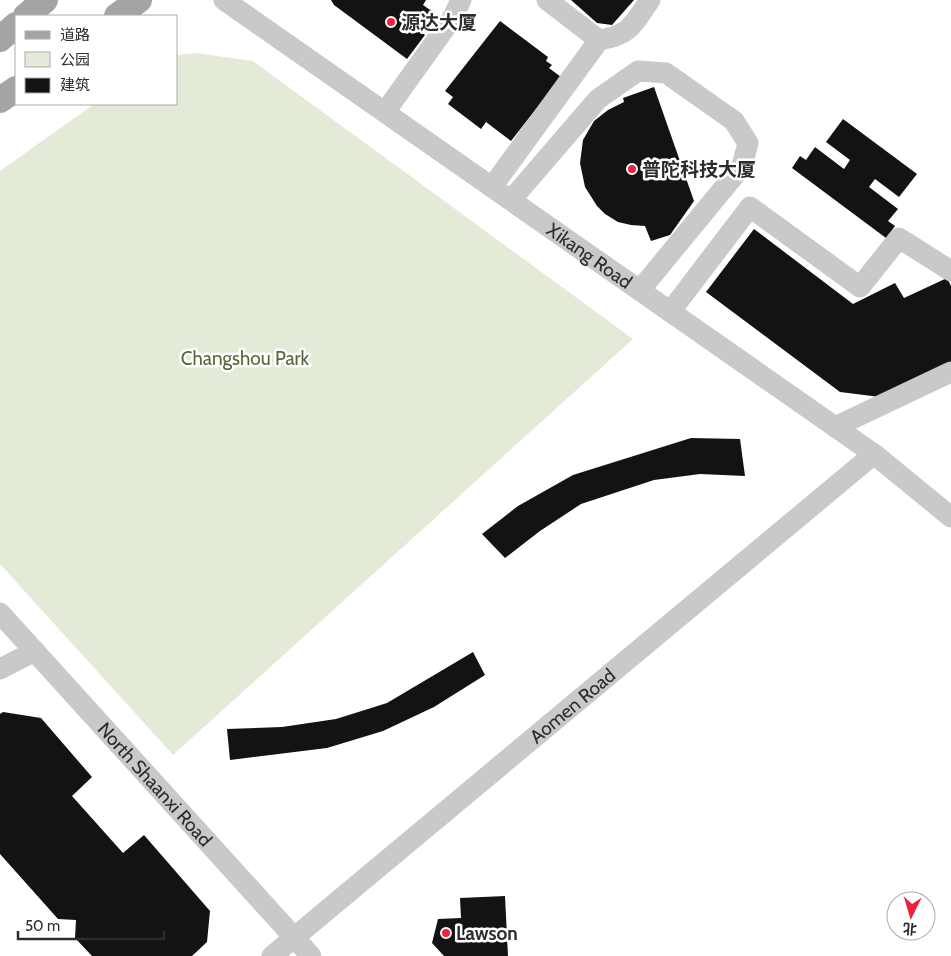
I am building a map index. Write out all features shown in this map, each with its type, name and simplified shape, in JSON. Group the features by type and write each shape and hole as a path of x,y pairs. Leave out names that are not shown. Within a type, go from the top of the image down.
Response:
{"main road":[{"path":"27,15 45,0"},
{"path":"118,15 139,0"},
{"path":"0,39 15,26"},
{"path":"0,100 15,89"}],"street":[{"name":"Xikang Road","path":"224,0 874,454 951,518"},
{"path":"385,112 453,17 461,0"},
{"path":"547,0 599,40 613,38 632,27 650,0"},
{"path":"492,187 599,40"},
{"path":"511,200 598,99 638,71 666,73 734,121 748,143 742,166 640,290"},
{"path":"670,312 750,207 860,287 899,238 951,271"},
{"path":"835,427 951,372"},
{"name":"Aomen Road","path":"272,956 874,454"},
{"name":"North Shaanxi Road","path":"0,613 311,956"},
{"path":"0,669 35,651"}],"green space":[{"name":"Changshou Park","path":"196,53 253,61 633,339 173,755 0,564 0,171 93,105 178,105 178,55"}],"building":[{"name":"源达大厦","path":"331,0 426,0 423,5 433,12 420,31 425,35 407,59 334,5"},
{"path":"571,0 634,0 612,25 597,23"},
{"path":"500,21 548,57 546,61 552,65 549,68 561,77 511,141 486,122 481,129 448,104 453,97 445,91"},
{"name":"普陀科技大厦","path":"654,87 694,201 670,235 651,241 645,226 618,222 605,214 597,206 585,187 580,163 583,140 594,121 608,110 624,102 623,98"},
{"path":"843,119 917,174 899,197 875,179 869,187 898,209 888,221 895,226 886,238 792,168 800,156 806,160 815,147 844,169 850,160 826,142"},
{"path":"754,229 853,304 895,283 904,298 947,278 951,286 951,363 880,397 840,392 706,292"},
{"path":"691,438 740,439 745,476 700,474 654,480 581,504 540,531 505,558 482,534 518,506 573,475"},
{"path":"473,652 485,675 434,707 383,731 327,748 230,760 227,729 282,727 336,719 387,703"},
{"path":"3,712 41,718 92,777 72,796 123,853 144,835 210,911 207,942 192,956 92,956 75,938 76,920 58,919 0,854 0,714"},
{"path":"505,896 508,956 444,956 432,943 438,919 461,918 460,898"}],"place":[{"name":"源达大厦","path":"391,22"},
{"name":"普陀科技大厦","path":"632,169"},
{"name":"Lawson","path":"446,933"}]}
